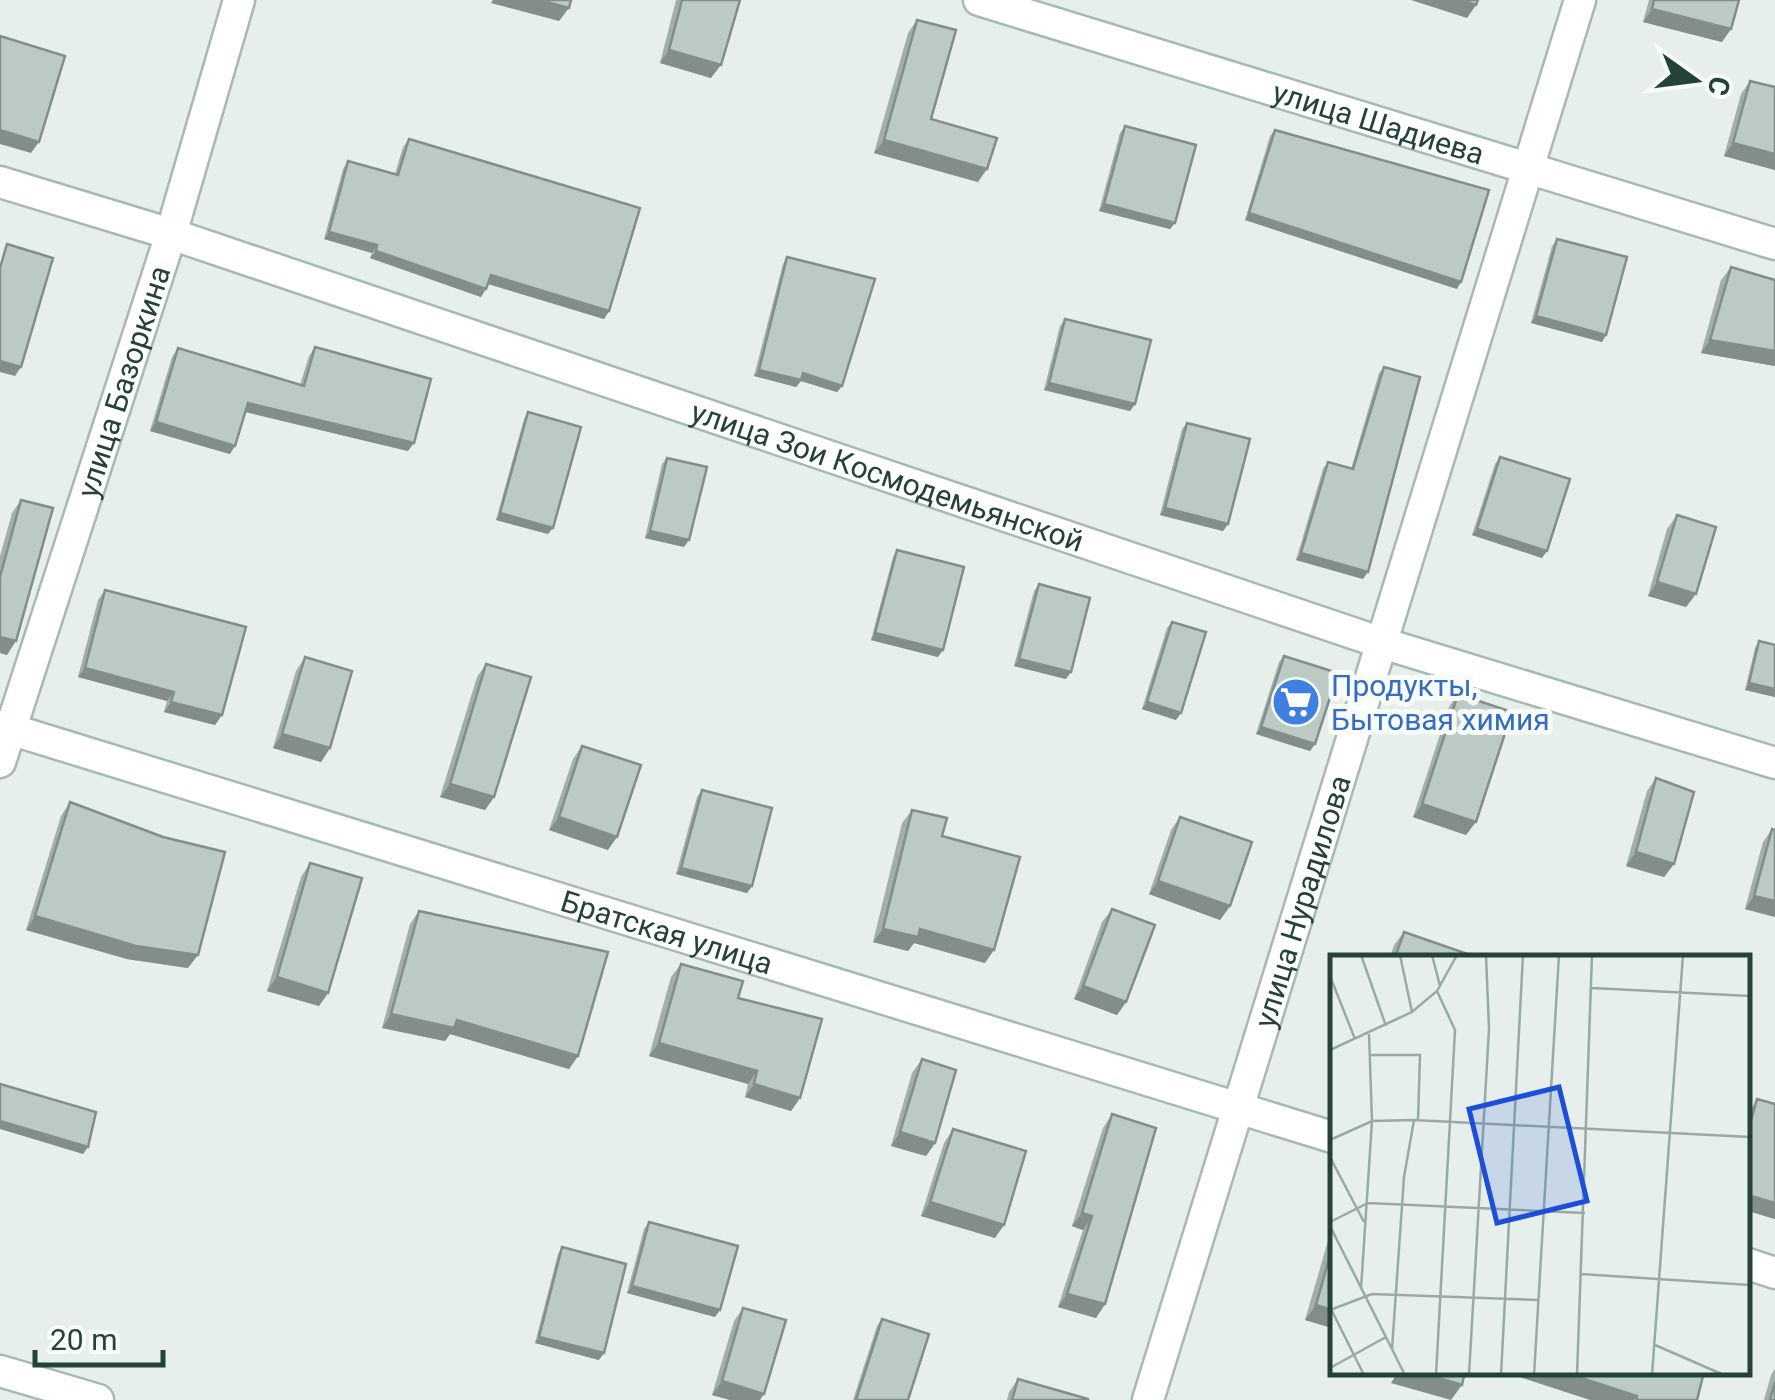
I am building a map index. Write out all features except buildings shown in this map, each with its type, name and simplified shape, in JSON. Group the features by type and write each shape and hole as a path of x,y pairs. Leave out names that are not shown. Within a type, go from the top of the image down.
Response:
{"street":[{"name":"улица Базоркина","path":"0,762 5,727 172,234 238,0"},
{"name":"улица Шадиева","path":"979,0 1775,244"},
{"name":"улица Нурадилова","path":"1148,1400 1580,0"},
{"name":"улица Зои Космодемьянской","path":"0,182 172,234 1382,644 1775,763"},
{"name":"Братская улица","path":"5,727 1330,1136"},
{"path":"1750,1265 1775,1273"},
{"path":"0,1371 98,1400"}],"place":[{"name":"Продукты, Бытовая химия","path":"1296,702"}]}
